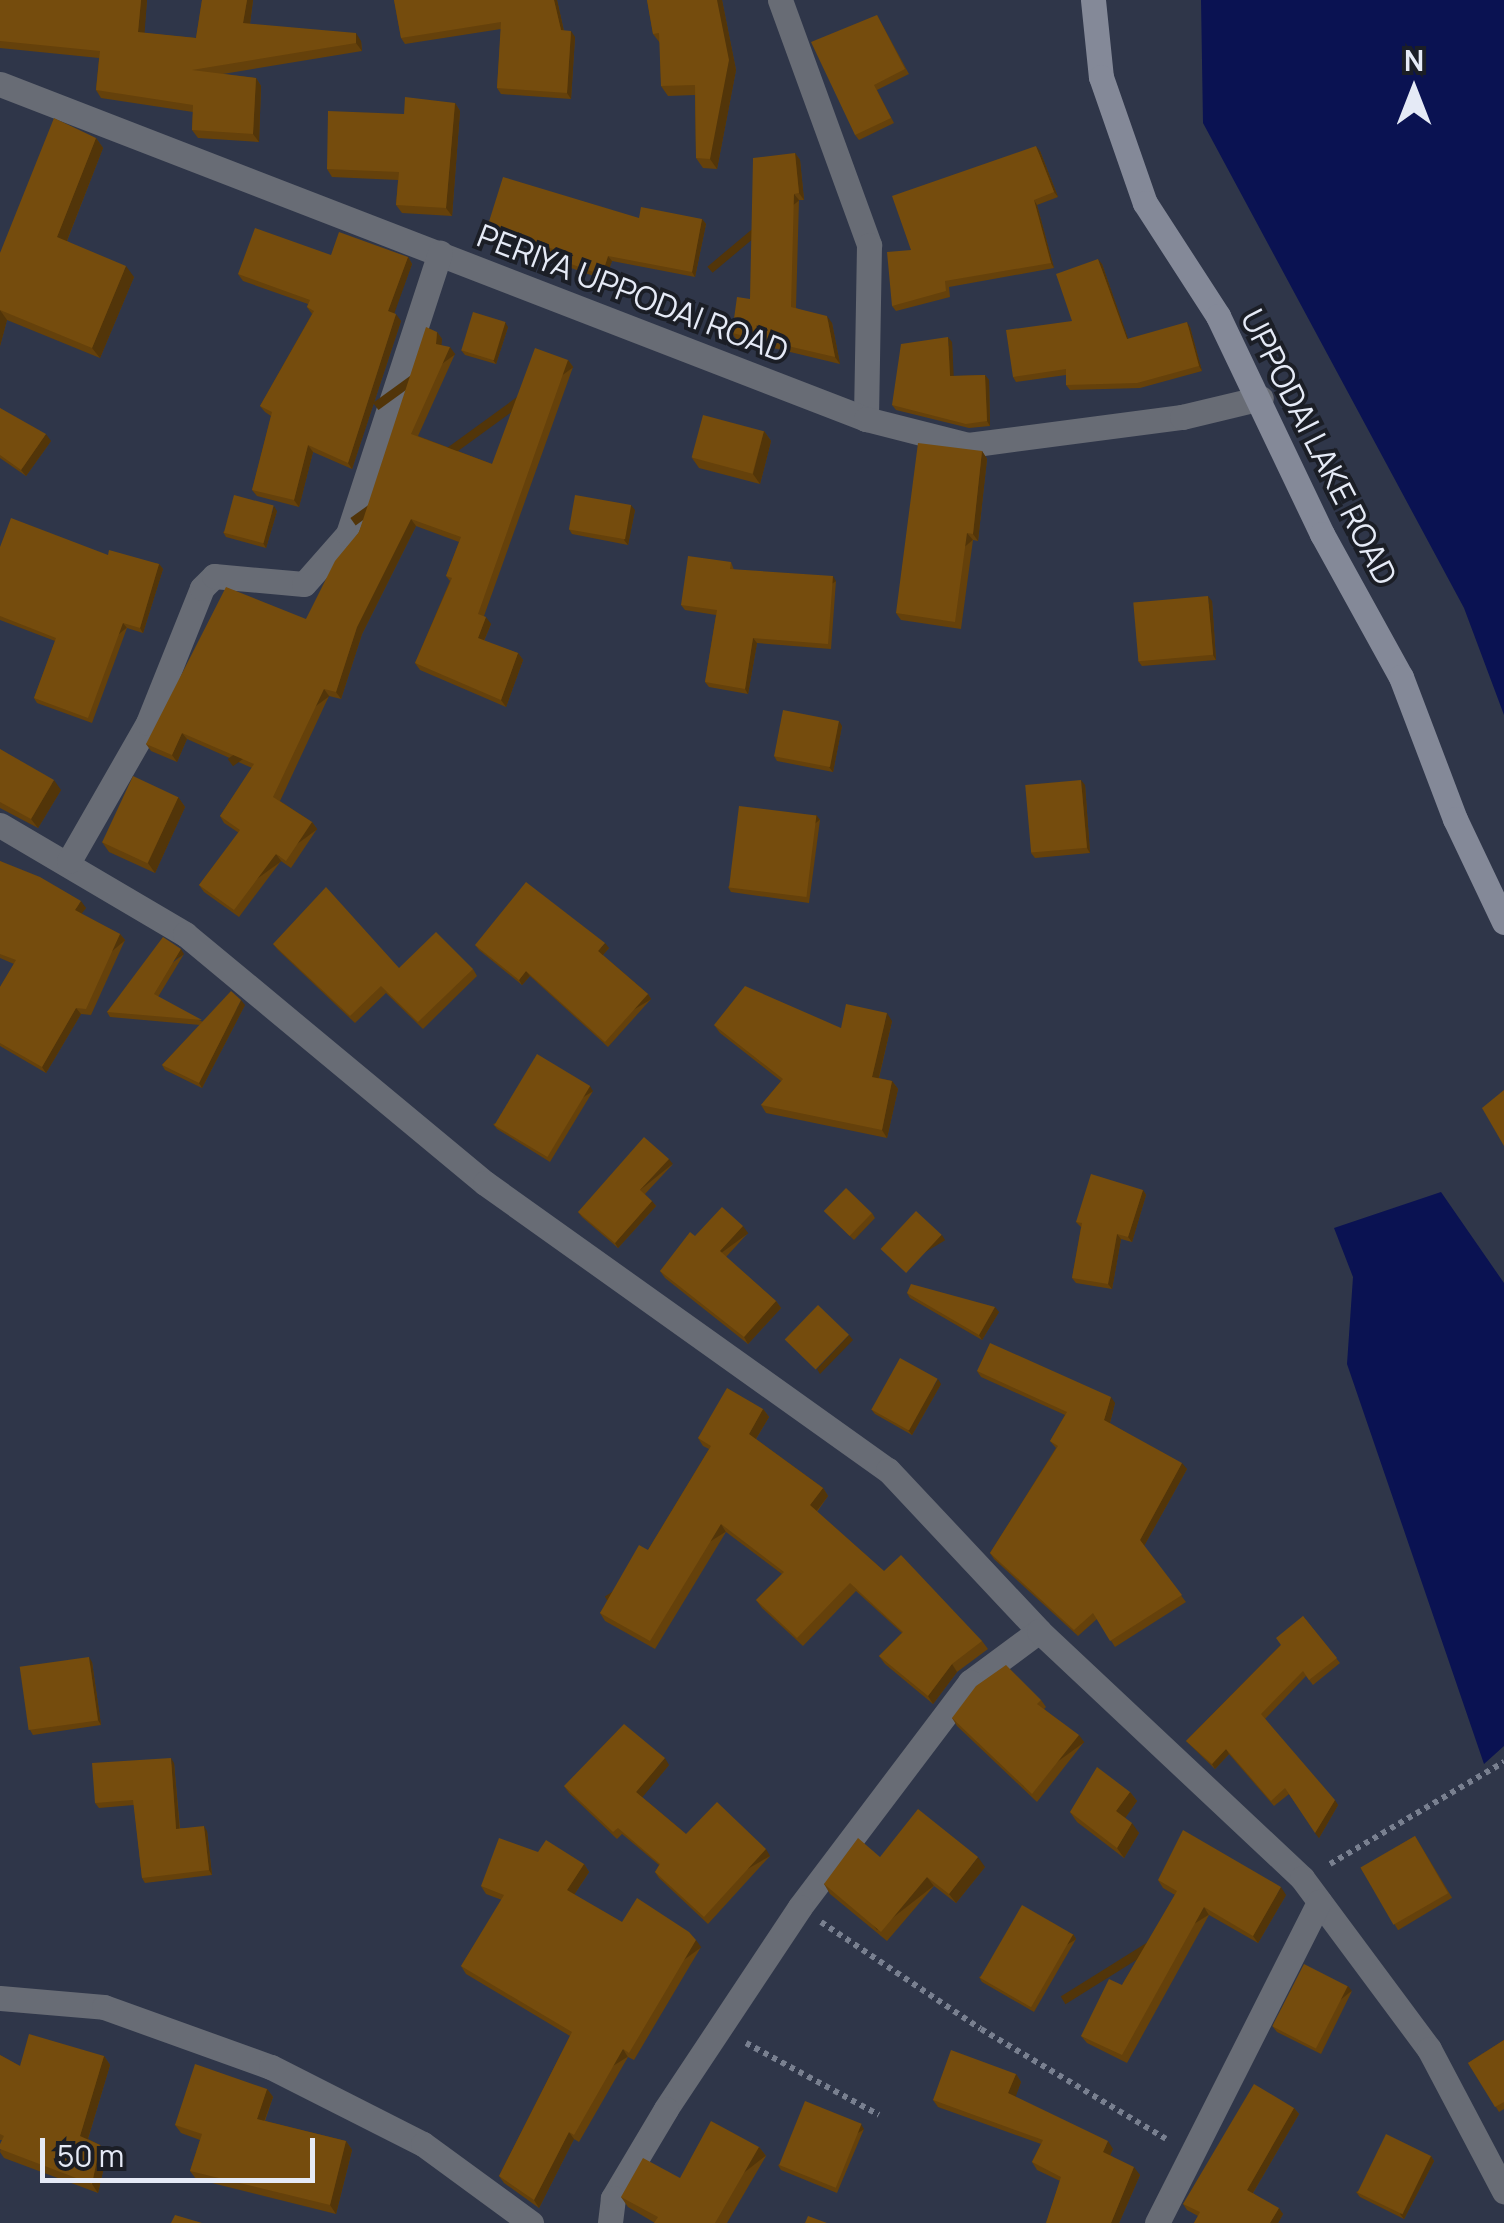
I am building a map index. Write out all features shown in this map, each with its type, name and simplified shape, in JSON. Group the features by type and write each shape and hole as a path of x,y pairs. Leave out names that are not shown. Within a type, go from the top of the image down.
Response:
{"street":[{"path":"780,0 869,245 866,419"},
{"name":"UPPODAI LAKE ROAD","path":"1093,0 1101,77 1145,203 1261,398 1322,534 1401,677 1504,922"},
{"name":"PERIYA UPPODAI ROAD","path":"0,84 866,419 968,444 1182,417 1261,398"},
{"path":"69,861 148,723 202,588 214,576 304,584 348,534 375,466 419,304 440,253"},
{"path":"0,825 69,861 186,934 485,1182 888,1470 1038,1631 1302,1878 1428,2049 1504,2191"},
{"path":"610,2223 613,2198 719,2027 800,1907 970,1682 1038,1631"},
{"path":"1157,2223 1320,1902"},
{"path":"0,1998 104,2007 271,2066 423,2144 531,2223"}],"path":[{"path":"1302,1878 1373,1844 1504,1762"},
{"path":"800,1907 981,2029 1193,2155"},
{"path":"719,2027 810,2083 879,2116"}],"shaded area":[{"path":"1201,0 1504,0 1504,715 1464,608 1203,123"},
{"path":"1441,1192 1504,1283 1504,1746 1484,1764 1347,1364 1353,1277 1334,1228"}],"building":[{"path":"0,0 141,0 138,32 196,38 202,0 247,0 243,23 356,33 356,43 192,70 256,78 253,134 192,130 193,105 96,90 100,51 0,41"},
{"path":"394,0 554,0 561,30 571,31 567,93 497,88 501,22 401,38"},
{"path":"647,0 717,0 729,60 710,159 696,158 695,85 661,86 659,33 653,34"},
{"path":"877,15 905,69 874,85 891,118 855,135 811,42"},
{"path":"405,97 455,103 446,208 396,205 399,172 327,169 328,111 404,114"},
{"path":"54,118 96,138 57,237 126,266 92,348 0,310 0,253"},
{"path":"1036,146 1054,192 1034,200 1051,263 945,281 946,291 892,306 887,252 911,250 892,196"},
{"path":"795,153 799,193 794,194 791,307 827,316 835,357 732,333 737,297 750,299 753,158"},
{"path":"503,177 639,218 641,207 702,219 692,272 608,256 602,275 551,257 553,249 487,228"},
{"path":"255,228 331,255 339,232 408,257 388,311 396,314 348,463 308,445 294,500 252,490 272,412 260,406 314,311 307,307 310,300 238,274"},
{"path":"1098,259 1127,339 1187,322 1199,366 1137,383 1066,385 1066,369 1013,377 1006,330 1072,321 1056,274"},
{"path":"473,312 506,322 494,360 461,350"},
{"path":"426,327 437,332 436,344 450,347 411,434 492,464 535,348 568,360 478,614 486,617 478,638 518,653 501,700 415,663 452,578 446,576 461,537 411,519 357,627 336,692 324,689 273,797 312,822 286,861 276,854 234,910 199,885 240,830 220,816 254,764 182,733 172,755 146,744 226,587 306,619 335,561 359,532"},
{"path":"948,337 950,376 985,375 987,421 966,424 892,405 901,344"},
{"path":"0,408 46,434 21,470 0,455"},
{"path":"703,415 764,431 752,474 692,458"},
{"path":"918,443 982,451 973,534 967,533 955,622 896,613"},
{"path":"234,495 274,506 264,543 224,533"},
{"path":"575,495 631,505 625,539 569,529"},
{"path":"11,518 108,555 109,550 159,564 140,628 123,623 88,718 34,698 56,638 0,616 0,547"},
{"path":"688,556 731,562 730,569 833,576 828,644 753,638 745,689 705,682 717,610 681,605"},
{"path":"1208,596 1213,655 1138,661 1133,603"},
{"path":"783,710 839,721 830,767 774,756"},
{"path":"0,749 54,780 31,819 0,802"},
{"path":"133,776 178,797 147,863 102,842"},
{"path":"1081,780 1087,848 1031,853 1025,785"},
{"path":"739,806 816,816 806,897 729,887"},
{"path":"0,861 40,877 81,901 75,910 120,934 86,1009 76,1008 42,1067 0,1043 0,987 16,960 0,954"},
{"path":"526,882 605,943 598,951 648,994 605,1042 526,971 519,980 475,945"},
{"path":"326,887 399,968 436,932 473,969 418,1022 381,986 350,1016 273,944"},
{"path":"163,937 181,949 154,994 202,1020 107,1012"},
{"path":"745,986 841,1028 846,1004 887,1013 872,1077 892,1081 882,1130 761,1105 783,1079 714,1025"},
{"path":"231,991 241,1000 199,1083 162,1065"},
{"path":"537,1054 590,1086 547,1157 494,1125"},
{"path":"1504,1090 1504,1146 1482,1108"},
{"path":"644,1137 669,1159 640,1190 652,1201 615,1243 578,1212"},
{"path":"1091,1174 1143,1190 1128,1237 1117,1234 1108,1284 1072,1278 1082,1223 1076,1222"},
{"path":"846,1188 872,1213 850,1236 824,1211"},
{"path":"722,1207 743,1226 720,1251 776,1301 744,1337 660,1271 690,1232 695,1236"},
{"path":"916,1211 942,1235 906,1273 881,1249"},
{"path":"911,1284 995,1307 979,1335 907,1293"},
{"path":"818,1305 849,1335 816,1369 785,1340"},
{"path":"990,1343 1111,1397 1104,1420 1182,1463 1140,1540 1182,1595 1110,1641 1093,1613 1074,1630 990,1553 1058,1446 1050,1441 1067,1412 977,1371"},
{"path":"900,1358 938,1379 909,1430 871,1410"},
{"path":"727,1388 763,1409 749,1434 823,1488 810,1505 884,1571 901,1555 982,1641 952,1664 928,1696 879,1656 903,1632 850,1583 797,1638 756,1600 784,1572 721,1524 650,1641 600,1613 639,1545 648,1550 711,1446 698,1438"},
{"path":"1303,1616 1337,1658 1309,1680 1303,1671 1261,1714 1335,1800 1315,1833 1285,1788 1271,1801 1226,1749 1212,1764 1186,1741 1281,1645 1276,1638"},
{"path":"89,1657 98,1720 29,1730 20,1667"},
{"path":"1006,1665 1041,1700 1037,1704 1079,1735 1032,1794 952,1718 976,1686"},
{"path":"624,1724 665,1758 636,1792 686,1834 717,1802 766,1849 704,1917 655,1872 660,1864 618,1828 613,1832 564,1786"},
{"path":"171,1758 176,1829 204,1826 209,1870 142,1878 133,1800 95,1803 92,1763"},
{"path":"1097,1767 1130,1792 1116,1811 1132,1823 1117,1848 1070,1812"},
{"path":"918,1809 978,1857 949,1894 927,1877 881,1932 824,1884 858,1838 880,1857"},
{"path":"1183,1830 1281,1887 1253,1936 1204,1907 1122,2055 1081,2036 1109,1979 1122,1985 1177,1891 1158,1880"},
{"path":"1415,1836 1448,1893 1393,1925 1360,1867"},
{"path":"499,1838 538,1852 546,1840 584,1864 567,1890 622,1922 637,1898 696,1940 629,2053 623,2049 574,2135 569,2132 534,2200 499,2176 572,2032 461,1966 504,1895 481,1886"},
{"path":"1022,1905 1073,1934 1031,2007 980,1978"},
{"path":"1304,1964 1348,1986 1316,2049 1272,2026"},
{"path":"29,2034 104,2056 80,2136 100,2145 92,2184 0,2149 4,2136 0,2134 0,2055 20,2066"},
{"path":"1504,2040 1504,2102 1495,2107 1468,2063"},
{"path":"951,2050 1016,2074 1008,2093 1108,2141 1103,2152 1134,2167 1111,2223 1046,2223 1061,2177 1032,2162 1043,2140 933,2100"},
{"path":"195,2064 267,2089 257,2119 346,2141 330,2205 190,2171 202,2134 175,2125"},
{"path":"1254,2084 1294,2108 1247,2190 1279,2208 1270,2223 1194,2223 1200,2212 1183,2204"},
{"path":"805,2101 862,2124 836,2188 779,2165"},
{"path":"711,2121 759,2147 715,2223 654,2223 658,2217 621,2197 643,2158 680,2178"},
{"path":"1386,2134 1431,2156 1402,2214 1358,2192"},
{"path":"175,2215 202,2223 171,2223"},
{"path":"808,2216 827,2223 805,2223"}]}
